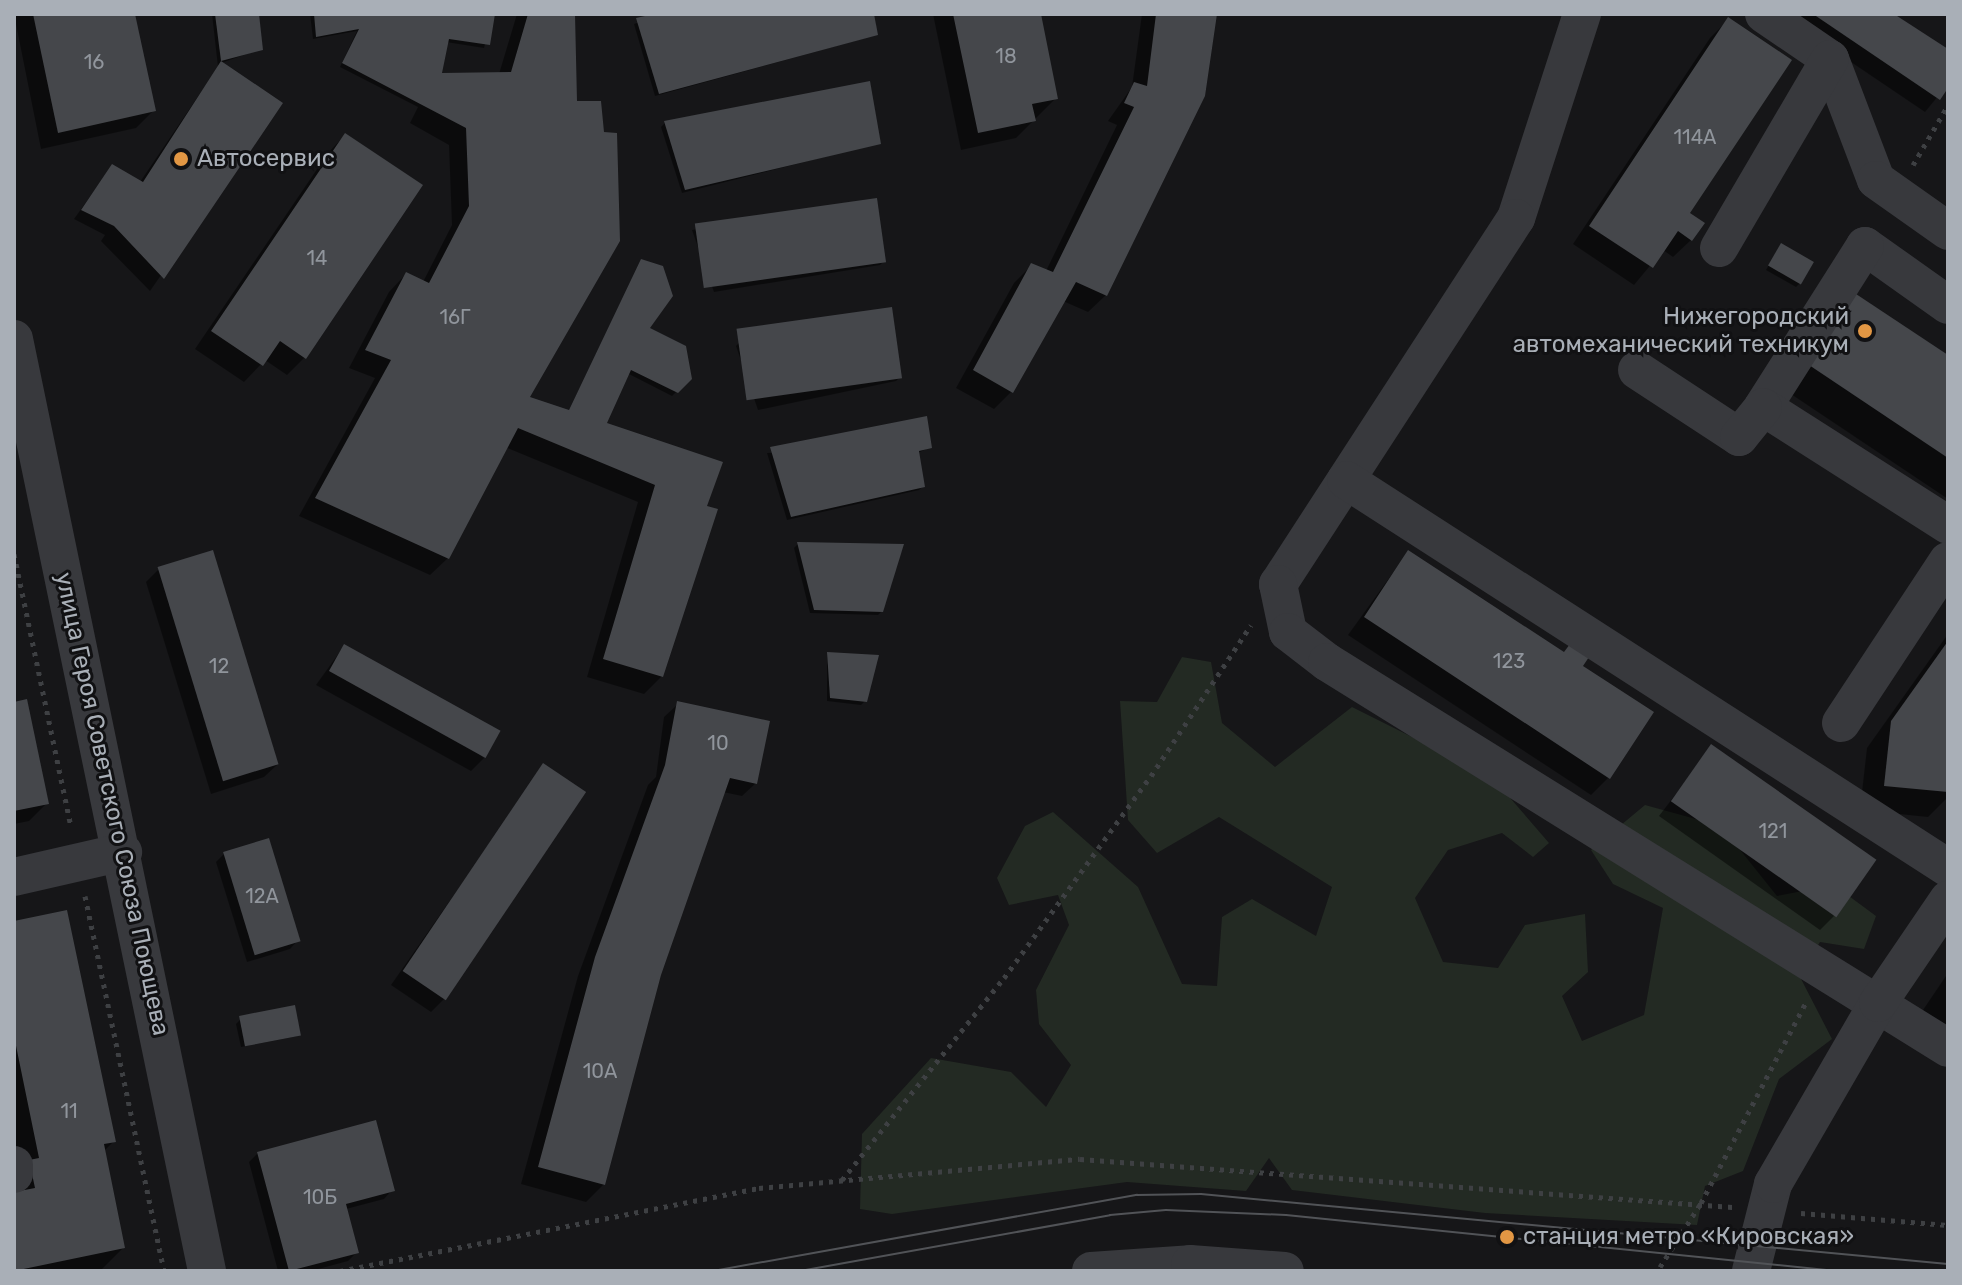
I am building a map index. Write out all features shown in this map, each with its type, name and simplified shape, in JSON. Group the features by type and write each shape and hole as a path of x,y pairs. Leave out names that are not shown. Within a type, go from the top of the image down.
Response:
{"street":[{"path":"1582,14 1516,218 1278,584 1288,632 1327,662 1948,1048"},
{"path":"1764,14 1830,59 1876,180 1948,231"},
{"path":"1719,248 1830,59"},
{"path":"1637,370 1739,437 1763,407 1865,246 1948,305"},
{"name":"улица Героя Советского Союза Поющева","path":"14,339 123,852 207,1271"},
{"path":"1763,407 1948,525"},
{"path":"1346,480 1948,868"},
{"path":"1841,723 1948,561"},
{"path":"14,877 123,852"},
{"path":"1751,1271 1763,1210 1878,1003 1948,900"},
{"path":"14,1165 14,1174"},
{"path":"1091,1271 1190,1264 1285,1271"}],"path":[{"path":"1897,194 1948,105"},
{"path":"14,554 164,1271"},
{"path":"841,1181 1004,978 1151,776 1278,584"},
{"path":"1660,1267 1701,1203 1823,970"},
{"path":"340,1271 759,1188 1122,1159 1948,1225"}],"shaded area":[{"path":"1182,657 1211,662 1222,723 1275,767 1352,707 1492,777 1549,843 1533,857 1502,833 1448,850 1415,898 1443,962 1498,968 1525,925 1585,914 1588,972 1562,996 1582,1041 1644,1015 1663,908 1613,884 1591,850 1645,805 1721,826 1777,896 1834,885 1876,916 1864,949 1820,942 1799,975 1832,1039 1779,1079 1743,1171 1705,1186 1697,1225 1485,1213 1292,1190 1269,1158 1246,1191 1127,1182 892,1214 860,1209 862,1134 931,1058 1011,1072 1046,1107 1071,1065 1039,1024 1036,990 1069,925 1058,895 1009,905 997,878 1025,826 1053,812 1138,887 1182,984 1217,986 1222,917 1252,899 1316,936 1332,887 1219,817 1157,853 1128,820 1120,701 1157,702"}],"building":[{"path":"33,14 135,14 156,111 58,133"},
{"path":"215,14 259,14 263,50 221,61"},
{"path":"314,14 495,14 490,45 449,39 442,73 511,72 528,14 575,14 577,101 601,101 604,132 617,133 620,241 530,397 569,410 641,259 663,266 673,296 650,328 686,346 692,379 678,393 631,370 607,423 723,462 707,506 718,509 663,677 603,659 655,485 518,428 449,559 315,498 391,360 365,350 406,272 429,283 469,206 466,128 342,63 359,29 316,37"},
{"path":"654,14 874,14 878,35 659,94 636,18"},
{"path":"953,14 1041,14 1058,99 1032,104 1036,121 978,133"},
{"path":"1156,14 1217,14 1205,96 1107,296 1076,282 1013,393 973,370 1031,263 1053,272 1134,107 1124,103 1134,82 1147,86"},
{"path":"1813,14 1894,14 1948,49 1948,88 1940,100"},
{"path":"1728,17 1792,60 1690,213 1705,223 1692,241 1678,231 1653,268 1589,226"},
{"path":"221,61 283,103 164,279 114,226 81,210 112,164 143,182"},
{"path":"870,81 881,144 685,190 664,121"},
{"path":"345,133 423,185 306,359 280,341 263,366 211,331"},
{"path":"877,198 886,262 704,288 695,224"},
{"path":"1781,243 1814,262 1801,285 1768,266"},
{"path":"1853,292 1948,355 1948,458 1806,363"},
{"path":"892,307 902,378 747,400 737,329"},
{"path":"927,416 932,448 919,451 925,487 791,517 770,447"},
{"path":"797,542 904,544 883,612 814,610"},
{"path":"213,550 278,764 223,781 158,567"},
{"path":"1408,550 1564,652 1570,644 1589,657 1583,666 1654,712 1610,779 1364,617"},
{"path":"1948,641 1948,792 1884,786 1891,721"},
{"path":"344,644 501,731 486,758 329,671"},
{"path":"827,652 879,655 867,702 830,698"},
{"path":"27,699 49,804 14,811 14,702"},
{"path":"677,701 770,721 757,784 730,778 661,975 605,1185 538,1167 595,957 665,765"},
{"path":"1711,744 1876,860 1836,917 1671,801"},
{"path":"543,763 586,792 446,1000 403,971"},
{"path":"269,838 301,941 255,955 223,852"},
{"path":"67,910 116,1142 104,1144 125,1248 14,1271 14,1192 35,1188 29,1160 39,1158 14,1036 14,921"},
{"path":"295,1005 301,1035 245,1046 239,1016"},
{"path":"376,1120 395,1191 346,1204 359,1253 289,1271 257,1152"}],"tram line":[{"path":"713,1271 1137,1195 1201,1194 1948,1264"},
{"path":"800,1271 1110,1215 1166,1210 1286,1215 1836,1271"}],"place":[{"name":"Автосервис","path":"181,159"},
{"name":"Нижегородский автомеханический техникум","path":"1865,331"},
{"name":"станция метро «Кировская»","path":"1507,1237"}]}
